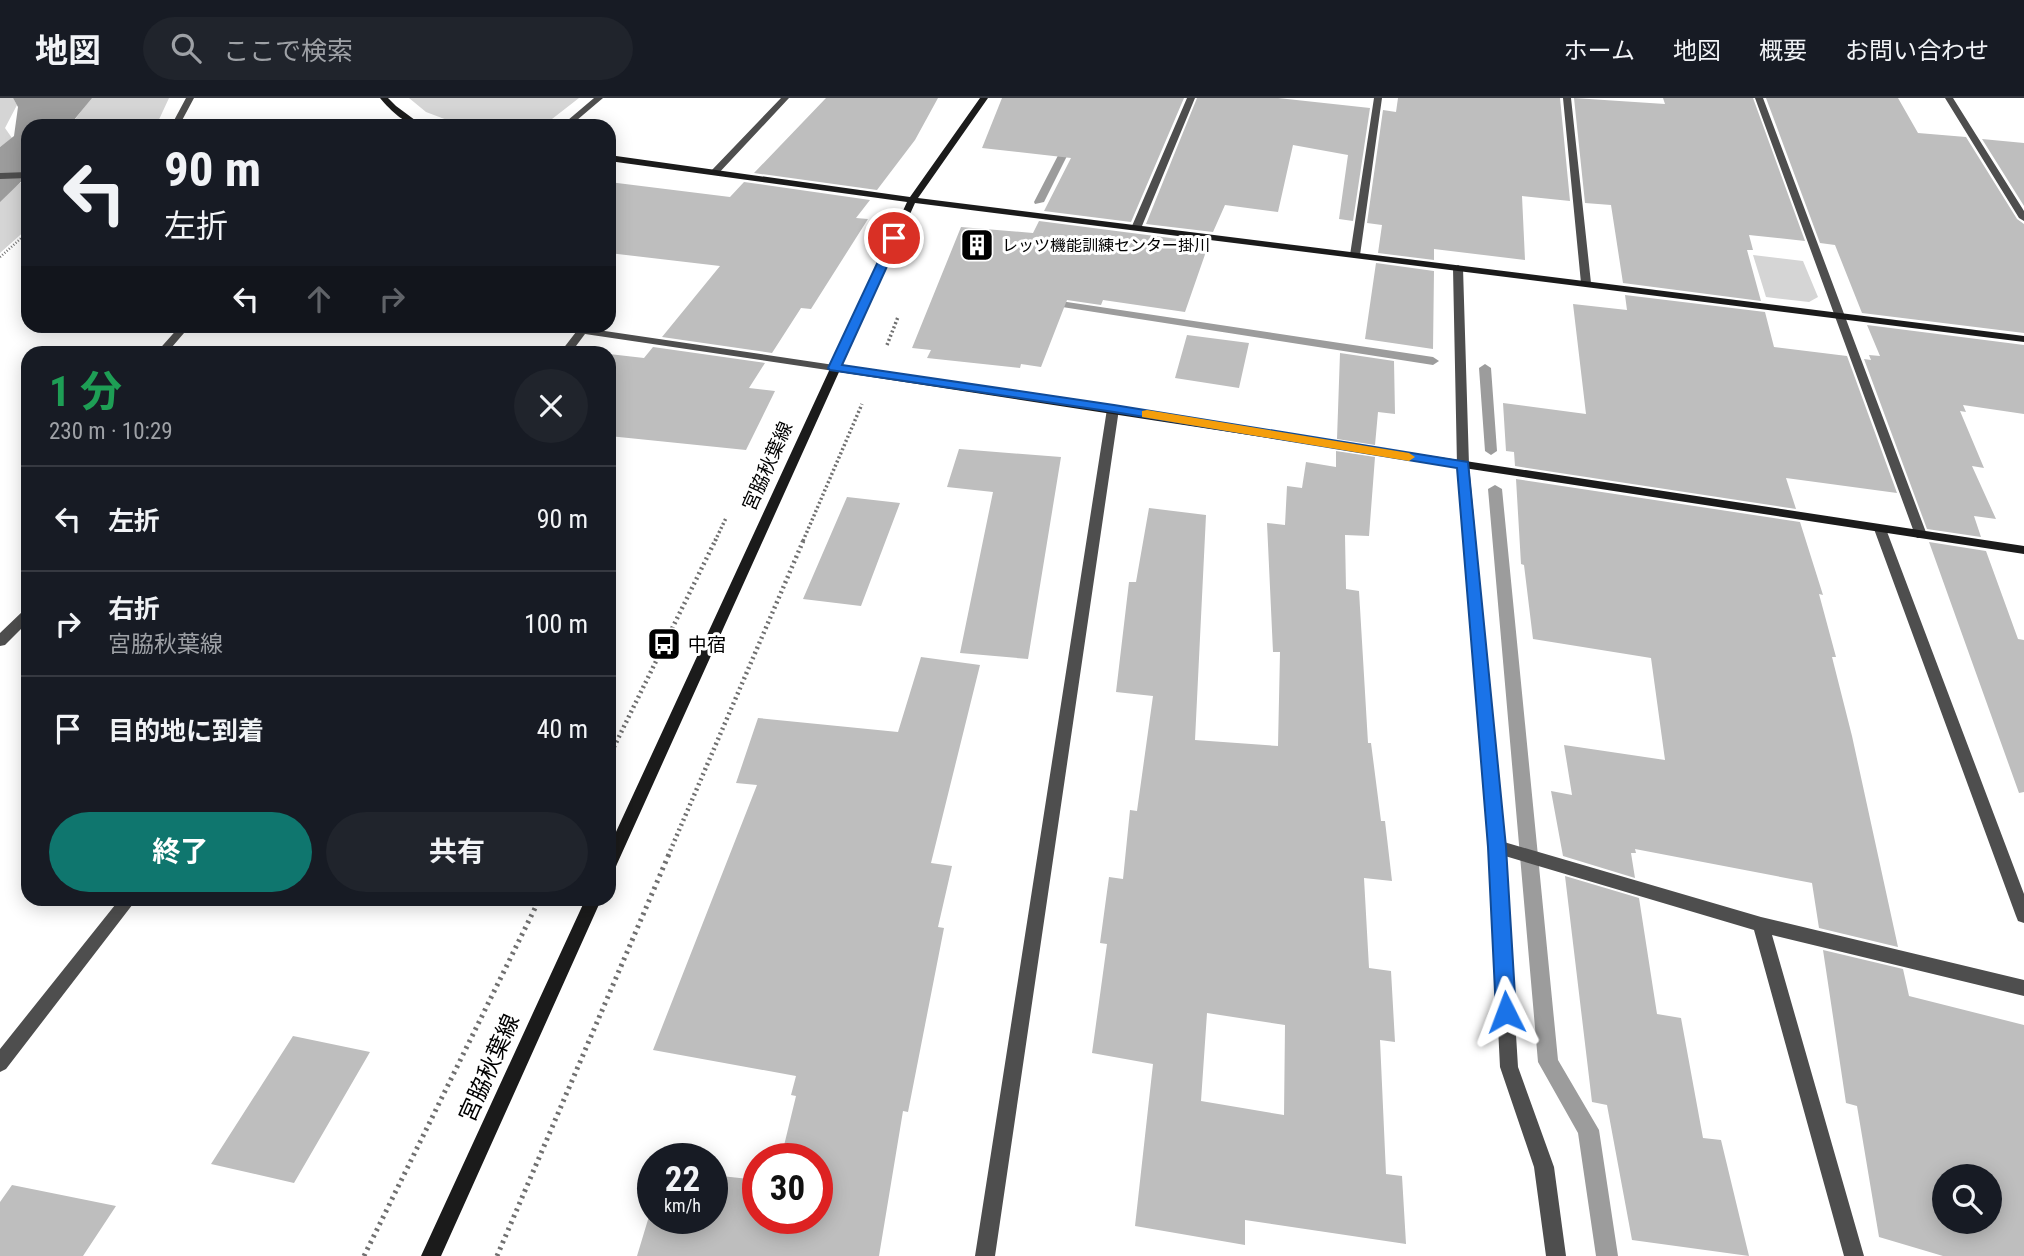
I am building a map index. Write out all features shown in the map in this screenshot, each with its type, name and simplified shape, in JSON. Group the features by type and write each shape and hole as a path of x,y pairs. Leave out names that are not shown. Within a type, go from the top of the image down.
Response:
{"street":[{"path":"179,119 190,98"},
{"path":"384,98 409,119"},
{"path":"574,119 599,98"},
{"path":"714,173 785,98"},
{"name":"宮脇秋葉線","path":"616,849 912,200 984,98"},
{"path":"1137,226 1191,98"},
{"path":"1355,254 1378,98"},
{"path":"1567,98 1586,283"},
{"path":"1759,98 1921,535"},
{"path":"1949,98 2024,218"},
{"path":"616,159 912,200 1137,226 2024,339"},
{"path":"0,176 21,174"},
{"path":"1458,268 1463,465 1497,847 1509,1067 1544,1167 1556,1256"},
{"path":"596,333 1114,409 2024,550"},
{"path":"985,1256 1114,409"},
{"path":"1880,529 2024,916"},
{"path":"0,641 21,621"},
{"path":"1497,847 1577,873 1761,925 2024,988"},
{"path":"0,1063 123,906"},
{"name":"宮脇秋葉線","path":"430,1256 590,906"},
{"path":"1761,925 1854,1256"}],"path":[{"path":"0,257 21,238"},
{"path":"497,1256 875,373"},
{"path":"616,743 730,511"},
{"path":"364,1256 536,906"}],"shaded area":[{"path":"0,98 13,98 17,105 5,128 12,138 0,147"},
{"path":"13,98 92,98 75,119 21,119 21,182 0,202 0,147 14,136 18,107"},
{"path":"91,98 169,98 159,119 75,119"},
{"path":"409,98 579,98 552,119 444,119 426,112"},
{"path":"20,183 21,234 0,253 0,200"},
{"path":"1753,255 1803,261 1818,297 1809,302 1766,297"}],"building":[{"path":"826,98 938,98 915,140 877,190 754,173"},
{"path":"1002,98 1184,98 1131,222 1044,211 1071,158 982,148"},
{"path":"1197,98 1278,98 1370,108 1353,221 1339,219 1348,155 1293,145 1278,212 1225,205 1213,232 1146,224"},
{"path":"1398,98 1560,98 1570,201 1522,196 1525,260 1434,249 1434,260 1378,253 1382,225 1367,223 1383,110 1396,112"},
{"path":"1574,98 1665,104 1663,98 1753,98 1805,241 1749,235 1753,250 1747,250 1761,301 1623,283 1611,205 1585,203"},
{"path":"1766,98 1898,98 1918,133 1966,137 2017,219 2024,224 2024,333 1862,313 1835,245 1820,243"},
{"path":"1982,139 2024,143 2024,206"},
{"path":"744,182 870,200 856,218 868,219 811,309 801,308 772,353 662,337 720,266 616,254 616,183 730,197"},
{"path":"1039,221 1209,243 1185,312 1103,300 1101,305 1067,300 1041,367 1021,364 1020,368 927,358 931,350 912,348 961,227 1033,233"},
{"path":"1376,263 1434,271 1433,349 1365,339"},
{"path":"1625,295 1765,312 1774,347 1847,356 1897,493 1786,478 1796,509 1515,466 1514,452 1506,451 1503,403 1586,414 1573,304 1627,310"},
{"path":"1867,325 2024,345 2024,414 1963,405 1966,412 1960,411 1984,468 1972,466 1996,519 1974,516 1981,537 1927,529 1864,359 1871,360 1869,355 1880,356"},
{"path":"1187,335 1249,343 1239,388 1175,378"},
{"path":"653,347 765,363 749,388 775,391 746,450 616,437 616,355 644,358"},
{"path":"1340,353 1394,361 1395,414 1378,412 1375,445 1337,439"},
{"path":"959,449 1061,457 1028,659 960,653 993,492 947,487"},
{"path":"1336,451 1375,457 1369,536 1345,535 1346,589 1359,591 1368,743 1371,743 1381,821 1385,821 1392,881 1364,878 1369,968 1391,971 1395,1042 1380,1040 1386,1174 1402,1176 1406,1244 1245,1220 1245,1245 1135,1226 1153,1064 1092,1053 1107,944 1100,943 1109,877 1123,879 1130,810 1137,811 1153,696 1116,692 1129,582 1136,582 1149,508 1206,515 1195,740 1278,746 1280,652 1273,652 1267,523 1285,525 1287,486 1302,488 1306,462 1336,467","holes":["1207,1013 1285,1025 1284,1115 1201,1101"]},
{"path":"1516,479 1800,522 1823,595 1819,594 1836,657 1832,657 1898,947 1819,928 1812,883 1635,849 1636,853 1631,853 1635,878 1563,856 1551,791 1572,795 1564,745 1665,760 1651,658 1533,639 1524,565 1521,564"},
{"path":"847,497 900,503 861,606 803,599"},
{"path":"1929,542 1986,551 2018,639 2024,640 2024,792 2019,793"},
{"path":"921,657 980,665 931,863 952,866 938,927 944,928 908,1112 903,1111 879,1256 637,1256 644,1234 728,1234 728,1177 742,1178 742,1234 833,1234 833,1143 785,1143 796,1096 791,1095 796,1076 653,1050 757,785 736,783 758,718 898,732"},
{"path":"1565,876 1639,898 1657,1014 1681,1018 1703,1138 1721,1140 1749,1256 1632,1240 1607,1105 1592,1102"},
{"path":"1823,950 1903,969 1909,996 2024,1025 2024,1256 1943,1256 1879,1237 1857,1106 1846,1103"},
{"path":"293,1036 370,1052 294,1183 211,1164"},
{"path":"12,1185 116,1206 83,1256 0,1256 0,1202"}],"waterway":[{"path":"1039,202 1070,140"},
{"path":"1047,302 1433,361"},
{"path":"1485,368 1491,451"},
{"path":"1495,489 1548,1062 1588,1130 1607,1256"}],"slow traffic":[{"path":"1147,414 1409,457"}],"place":[{"name":"レッツ機能訓練センター掛川","path":"977,245"},
{"name":"中宿","path":"664,644"}],"route":[{"path":"894,238 834,368 1114,409 1463,465 1497,847 1506,1012"}]}
